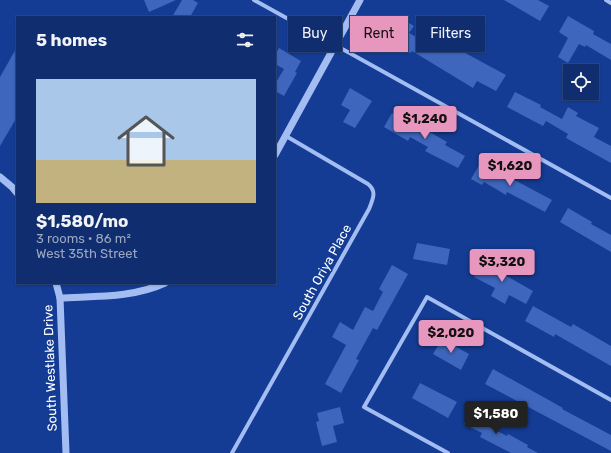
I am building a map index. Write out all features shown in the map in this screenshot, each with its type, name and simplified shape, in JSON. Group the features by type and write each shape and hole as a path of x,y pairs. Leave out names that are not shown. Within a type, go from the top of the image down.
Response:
{"street":[{"path":"254,0 288,19"},
{"path":"342,32 360,0"},
{"path":"606,0 611,3"},
{"path":"342,49 611,198"},
{"path":"276,153 331,52"},
{"name":"South Oriya Place","path":"232,453 369,209 373,198 373,190 368,184 286,136"},
{"path":"0,177 16,192"},
{"name":"South Westlake Drive","path":"56,284 60,298 66,453"},
{"path":"60,298 130,294 158,287 163,284"},
{"path":"448,453 364,407 427,296 611,400"}],"building":[{"path":"144,0 176,0 149,12"},
{"path":"182,0 193,0 198,3 191,16 173,16"},
{"path":"504,0 538,0 549,6 540,21"},
{"path":"568,16 594,31 593,34 611,44 611,60 586,45 585,47 579,44 568,63 558,57 568,38 559,32"},
{"path":"408,22 414,26 409,33 416,37 416,52 463,52 506,75 496,91 477,81 473,88 412,51 411,53 408,51"},
{"path":"279,48 301,61 295,72 297,73 284,96 276,92 276,82 284,69 276,65 276,53"},
{"path":"16,49 16,119 0,146 0,77"},
{"path":"350,88 372,101 355,128 343,122 350,110 341,105"},
{"path":"515,92 541,105 540,107 562,119 568,107 578,113 576,116 599,128 594,137 611,146 611,163 566,138 568,134 546,121 543,126 507,107"},
{"path":"392,113 415,126 416,124 447,142 445,145 465,156 458,168 425,151 428,147 410,137 408,141 384,127"},
{"path":"481,162 552,200 545,212 507,192 506,195 484,182 482,185 471,179"},
{"path":"568,208 592,222 591,224 611,235 611,252 560,222"},
{"path":"417,243 450,249 447,265 413,259"},
{"path":"485,256 499,263 496,270 533,291 526,304 509,295 505,304 491,296 495,288 474,277"},
{"path":"392,265 408,274 377,330 373,328 356,359 359,360 341,393 325,384 346,345 332,337 340,322 353,330 365,307 373,311 383,292 379,289"},
{"path":"533,306 571,327 573,324 611,346 611,366 555,334 554,337 525,321"},
{"path":"442,339 469,354 461,370 433,354"},
{"path":"493,369 563,408 562,409 611,435 611,451 485,384"},
{"path":"420,383 457,402 448,418 412,398"},
{"path":"340,407 344,423 333,426 337,442 322,446 316,422 319,421 317,413"},
{"path":"471,410 490,420 487,426 507,436 508,434 528,445 527,447 538,453 511,453 480,437 482,433 464,424"}]}
